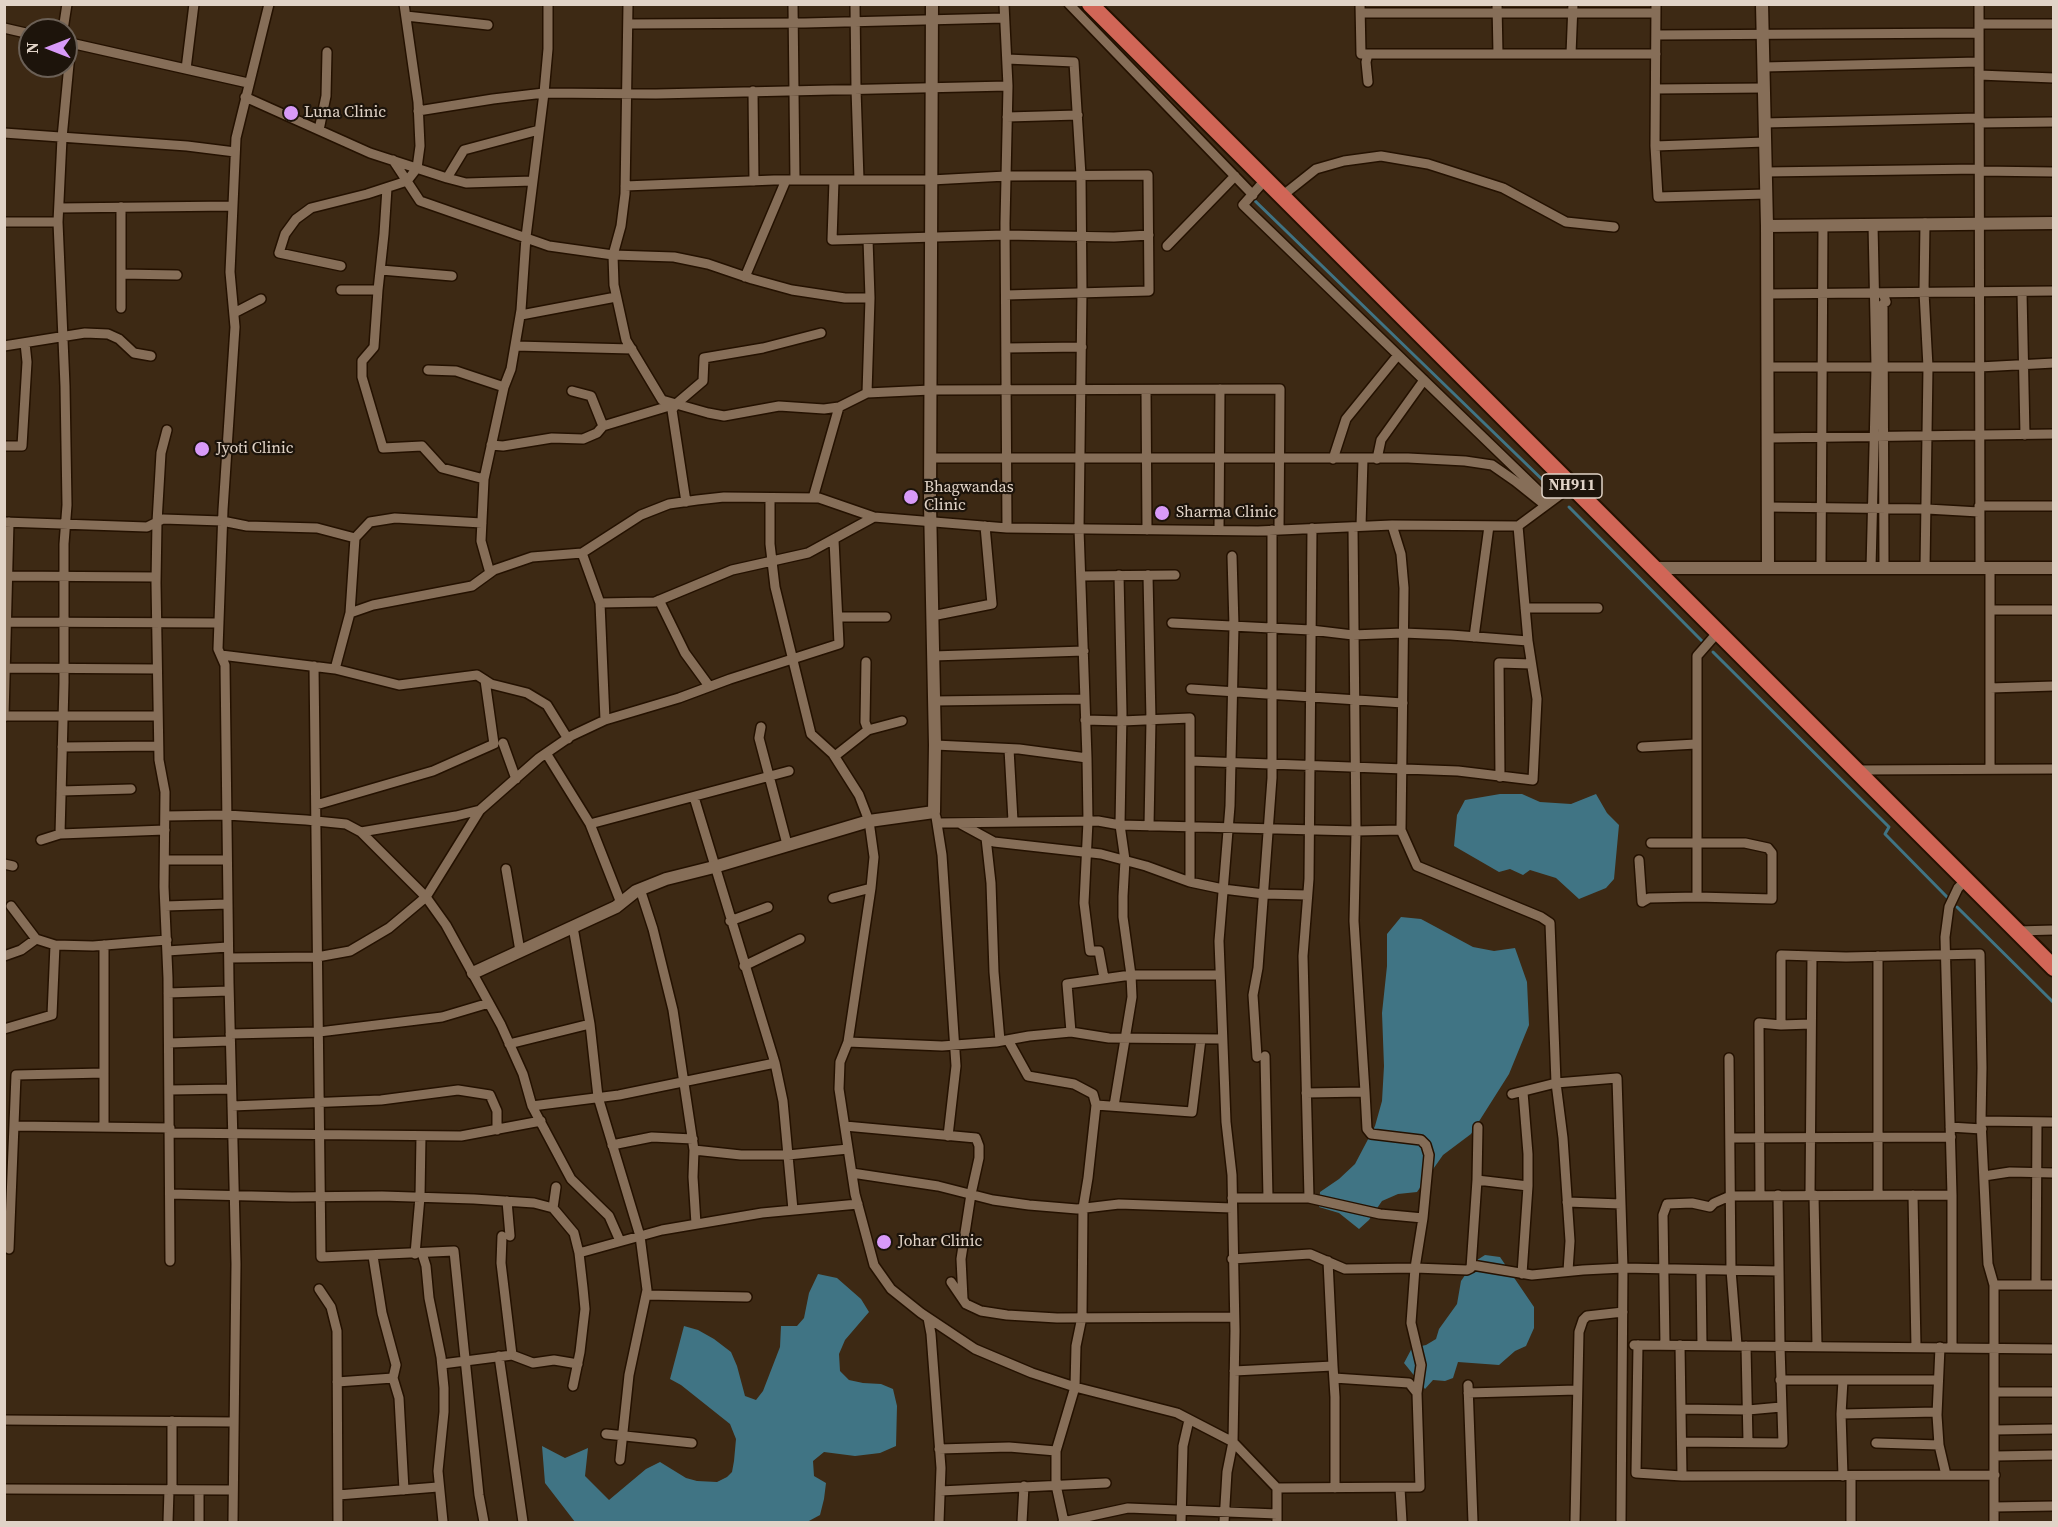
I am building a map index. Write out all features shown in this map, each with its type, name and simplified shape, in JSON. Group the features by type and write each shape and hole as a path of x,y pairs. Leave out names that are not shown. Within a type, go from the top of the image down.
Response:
{"highway":[{"name":"NH911","path":"1089,4 2054,968"}],"street":[{"path":"186,69 194,4"},
{"path":"233,1522 236,1264 228,958 225,664 218,649 222,521 235,327 230,272 236,138 248,83 270,4"},
{"path":"341,266 279,253 285,234 297,219 311,208 407,181 417,168 420,146 418,111 404,4"},
{"path":"490,573 481,541 484,479 504,387 511,369 521,315 526,237 548,49 548,4"},
{"path":"628,4 625,186 621,226 613,255 616,297 626,340 662,400 724,416 779,406 824,409 839,407 867,393 931,390 1280,389 1279,459 1270,628 1272,764 1258,968 1253,995 1261,1056 1268,1198"},
{"path":"745,277 790,180 795,90 793,4"},
{"path":"855,4 859,180"},
{"path":"932,4 930,521 936,818 942,855 956,1045 956,1066 948,1136"},
{"path":"1004,4 1008,86 1005,235 1007,528"},
{"path":"1070,4 1252,195"},
{"path":"1762,4 1767,226 1768,568"},
{"path":"1979,4 1979,509 1990,610 1990,769"},
{"path":"1656,54 1361,54 1360,9 1656,9 1656,35 1656,54 1656,89 1655,146 1658,197 1766,194"},
{"path":"1497,9 1498,54"},
{"path":"1571,54 1573,9"},
{"path":"406,16 488,25"},
{"path":"628,24 1004,18"},
{"path":"1656,35 1762,34 2054,24"},
{"path":"78,44 248,83"},
{"path":"319,130 326,96 327,52"},
{"path":"1368,54 1366,62 1368,82"},
{"path":"1006,59 1074,62 1082,236 1079,529 1088,821 1084,903 1090,951 1099,951 1104,978"},
{"path":"1763,68 1979,62"},
{"path":"1979,75 2054,78"},
{"path":"60,834 66,434 58,208 66,78"},
{"path":"418,111 544,93 628,94 1008,86"},
{"path":"1656,89 1763,88"},
{"path":"753,91 754,181"},
{"path":"245,97 370,153 447,178 466,183 533,181"},
{"path":"1007,117 1078,115"},
{"path":"1764,123 1979,120 2054,122"},
{"path":"447,178 465,150 539,130"},
{"path":"4,134 187,146 235,152"},
{"path":"1655,146 1765,142"},
{"path":"1282,196 1316,169 1344,161 1381,156 1428,164 1503,188 1566,222 1614,227"},
{"path":"393,160 420,201 549,246 613,255 674,257 708,264 792,290 845,298 870,298"},
{"path":"1765,172 1979,170 2054,172"},
{"path":"625,186 790,180 932,180 1006,176 1148,175 1149,291 1006,295"},
{"path":"1167,246 1234,176"},
{"path":"1266,179 1244,205 1547,503"},
{"path":"834,180 832,240 1005,235 1114,237 1149,235"},
{"path":"387,188 375,347 362,361 362,377 383,448 422,446 442,468 484,479"},
{"path":"58,208 232,206"},
{"path":"121,207 121,308"},
{"path":"4,222 58,222"},
{"path":"1925,223 1924,292 1928,367 1925,568"},
{"path":"1767,226 2054,223"},
{"path":"1873,224 1879,293 1879,437 1874,509 1878,568"},
{"path":"1821,568 1823,225"},
{"path":"867,393 870,298 868,239"},
{"path":"381,270 452,276"},
{"path":"121,274 177,275"},
{"path":"341,290 378,290"},
{"path":"1767,294 2054,291"},
{"path":"2022,292 2025,435"},
{"path":"521,315 616,297"},
{"path":"234,313 261,299"},
{"path":"4,346 85,333 108,334 119,339 134,353 151,356"},
{"path":"686,502 672,410 703,381 704,358 763,348 821,333"},
{"path":"4,446 22,446 27,362 25,344"},
{"path":"515,346 632,349"},
{"path":"1006,348 1082,347"},
{"path":"1333,459 1346,419 1398,355"},
{"path":"1767,367 1979,367 2054,363"},
{"path":"428,370 456,371 504,387"},
{"path":"1377,459 1381,440 1424,380"},
{"path":"1219,530 1220,389"},
{"path":"1146,390 1147,530"},
{"path":"572,391 591,396 603,426"},
{"path":"491,446 552,438 583,439 597,433 603,426 676,404"},
{"path":"813,498 839,407"},
{"path":"167,430 161,453 156,577 158,746 165,792 165,906 170,1090 170,1261"},
{"path":"1768,438 2054,434"},
{"path":"1878,568 1884,509 1879,437"},
{"path":"930,458 1148,457 1465,461 1492,465 1547,503"},
{"path":"1276,1488 1420,1487 1417,1393 1421,1365 1411,1323 1415,1268 1429,1155 1426,1144 1421,1140 1371,1134 1367,1129 1354,921 1356,831 1353,634 1362,459"},
{"path":"350,613 373,605 472,586 494,570 532,557 582,553 641,515 669,504 724,497 819,498 874,517 1007,528 1275,530 1392,525 1518,526 1572,486"},
{"path":"770,498 775,588 811,734 835,756 859,795 869,821 874,857 872,888 848,1042 840,1062 839,1089 858,1204 874,1265 891,1290 975,1349 1032,1373 1075,1386 1177,1413 1233,1442 1276,1488 1277,1518 1224,1512 1128,1508 1064,1522 1056,1485 1056,1451 1075,1386 1076,1346 1082,1317 1083,1208 1096,1105 1093,1094 1074,1084 1028,1076 1004,1040 994,972 991,883 986,838"},
{"path":"1768,507 1979,509 2054,506"},
{"path":"600,603 655,602 732,570 808,553 874,517"},
{"path":"335,669 350,613 355,538 370,522 395,518 482,523"},
{"path":"158,716 4,716 7,522 147,527 163,519 222,521 247,526 317,528 355,538"},
{"path":"1392,525 1401,554 1404,588 1401,830 1417,866 1541,917 1550,923 1557,1083 1570,1241 1568,1271"},
{"path":"932,616 992,604 985,526"},
{"path":"1474,637 1489,526"},
{"path":"1190,761 1458,771 1533,780 1537,699 1528,641 1518,526"},
{"path":"1310,1198 1303,956 1310,830 1312,528"},
{"path":"228,958 317,957 350,951 389,928 426,897 480,810 546,753 568,738 605,720 679,698 839,644 834,540"},
{"path":"582,553 600,603 605,720"},
{"path":"1224,1522 1227,1472 1233,1442 1234,1317 1232,1175 1226,1122 1219,941 1229,828 1234,626 1232,556"},
{"path":"1654,568 2054,568"},
{"path":"1114,1106 1132,997 1124,917 1125,860 1120,825 1122,721 1119,575"},
{"path":"1148,575 1151,720 1149,826"},
{"path":"1082,576 1175,575"},
{"path":"6,576 156,577"},
{"path":"659,600 685,653 709,686"},
{"path":"1525,608 1598,608"},
{"path":"1990,610 2054,610"},
{"path":"838,617 886,616"},
{"path":"6,622 219,623"},
{"path":"1172,623 1353,634 1403,633 1528,641"},
{"path":"1697,897 1697,656 1718,632"},
{"path":"933,656 1084,651"},
{"path":"221,655 335,669 399,685 477,675 491,684 527,693 547,705 568,738"},
{"path":"866,662 865,722 868,730"},
{"path":"1500,777 1499,663 1531,664"},
{"path":"314,666 321,1257 454,1251 479,1495 484,1522"},
{"path":"6,668 157,669"},
{"path":"316,805 433,771 494,744 485,680"},
{"path":"1990,688 2054,686"},
{"path":"1191,689 1403,703"},
{"path":"934,701 1084,699"},
{"path":"1085,720 1190,718 1190,882"},
{"path":"835,756 868,730 902,722"},
{"path":"761,727 759,738 787,844"},
{"path":"503,743 516,779"},
{"path":"1642,747 1696,744"},
{"path":"935,745 1009,749 1087,758"},
{"path":"62,747 158,746"},
{"path":"1009,749 1013,821"},
{"path":"546,753 590,824 621,903"},
{"path":"1856,770 2054,769"},
{"path":"590,824 789,771"},
{"path":"61,791 130,789"},
{"path":"694,797 775,1063 783,1101 793,1210"},
{"path":"361,832 480,810"},
{"path":"165,816 227,815 317,821 346,824 361,832 426,897 446,925 489,1003 523,1074 532,1106 571,1179 609,1216 620,1241"},
{"path":"473,973 616,907 640,889 666,879 869,821 936,818 959,822 1088,821 1149,826 1401,830"},
{"path":"959,822 994,843 1101,854 1190,882 1223,889 1264,894 1307,895"},
{"path":"41,840 60,834 165,830"},
{"path":"1639,860 1642,902 1649,898 1772,899 1772,853 1768,848 1745,843 1651,843"},
{"path":"165,860 227,860"},
{"path":"506,869 520,951"},
{"path":"1952,1347 1951,1132 1945,937 1949,908 1958,888 1966,880"},
{"path":"833,898 872,888"},
{"path":"640,889 653,929 673,1010 693,1139 696,1224"},
{"path":"165,906 228,904"},
{"path":"11,906 36,939 55,945 104,945 166,940"},
{"path":"730,921 768,907"},
{"path":"573,927 590,1023 598,1097 640,1236 647,1290 629,1375 620,1460"},
{"path":"2017,931 2054,930"},
{"path":"4,956 21,950 36,939"},
{"path":"744,966 800,939"},
{"path":"4,1029 52,1015 55,945"},
{"path":"104,945 104,1127"},
{"path":"167,951 228,947"},
{"path":"1781,1025 1781,955 1946,956 1980,954 1981,1125 1988,1264 1994,1285 1994,1522"},
{"path":"1812,956 1811,1136 1817,1346"},
{"path":"1878,956 1878,1195"},
{"path":"1071,1032 1067,984 1131,975 1220,975"},
{"path":"168,993 229,991"},
{"path":"169,1043 319,1032 442,1017 489,1003"},
{"path":"509,1044 590,1023"},
{"path":"1760,1196 1759,1023 1781,1025 1811,1023"},
{"path":"848,1042 956,1045 1071,1032 1109,1038 1222,1039"},
{"path":"1096,1105 1192,1112 1201,1039"},
{"path":"1729,1058 1731,1270 1742,1345 1748,1410 1748,1442"},
{"path":"532,1106 683,1082 775,1063"},
{"path":"9,1249 7,1223 9,1160 15,1126 16,1075 104,1074"},
{"path":"1512,1094 1557,1083 1617,1078 1623,1268 1621,1522"},
{"path":"170,1090 231,1089"},
{"path":"232,1106 381,1100 458,1090 490,1095 497,1111 497,1130"},
{"path":"1306,1093 1365,1092"},
{"path":"1522,1274 1528,1186 1523,1092"},
{"path":"15,1126 461,1136 541,1121"},
{"path":"2036,1285 2037,1122"},
{"path":"1730,1138 1877,1136 1951,1132 1981,1125 2054,1122"},
{"path":"845,1126 976,1138 979,1158 961,1259 963,1299"},
{"path":"1232,1258 1310,1254 1345,1269 1467,1270 1471,1268 1478,1127"},
{"path":"421,1136 418,1254 426,1266 429,1298 442,1364 444,1412 438,1487 443,1522"},
{"path":"612,1144 652,1137 693,1139"},
{"path":"694,1150 741,1155 788,1155 848,1149"},
{"path":"1984,1176 2010,1172 2054,1173"},
{"path":"852,1173 938,1186 1029,1205 1083,1208 1119,1204 1232,1203 1268,1198 1310,1198 1380,1214 1423,1218"},
{"path":"1477,1180 1528,1186"},
{"path":"553,1208 556,1187"},
{"path":"170,1194 420,1197 534,1203 553,1208 574,1233 579,1253 585,1308 573,1386"},
{"path":"1682,1442 1783,1443 1778,1195"},
{"path":"1913,1195 1916,1347"},
{"path":"1665,1345 1663,1215 1665,1206 1692,1203 1710,1207 1730,1196 1952,1195"},
{"path":"507,1201 506,1236 501,1263 512,1355"},
{"path":"1567,1202 1621,1204"},
{"path":"579,1253 640,1236 696,1224 762,1213 858,1204"},
{"path":"373,1256 382,1313 396,1365 393,1378 399,1398 404,1490"},
{"path":"1328,1262 1334,1378 1335,1488"},
{"path":"1472,1265 1522,1274 1623,1268 1779,1271"},
{"path":"1701,1270 1702,1345"},
{"path":"951,1282 966,1304 981,1311 1008,1315 1234,1317"},
{"path":"1994,1285 2054,1285"},
{"path":"319,1288 331,1307 337,1331 338,1522"},
{"path":"646,1295 747,1297"},
{"path":"1575,1522 1579,1332 1583,1320 1595,1314 1623,1312"},
{"path":"928,1318 939,1449 939,1522"},
{"path":"1623,1344 2054,1349"},
{"path":"1638,1345 1636,1473 1682,1476 1995,1475"},
{"path":"1680,1345 1682,1476"},
{"path":"1940,1347 1937,1412 1939,1445 1946,1476"},
{"path":"442,1364 512,1355 533,1363 554,1360 578,1364"},
{"path":"499,1356 523,1522"},
{"path":"1234,1371 1333,1366"},
{"path":"337,1382 393,1378"},
{"path":"1334,1378 1409,1383 1417,1393"},
{"path":"1780,1380 1938,1380"},
{"path":"1843,1380 1841,1414 1851,1522"},
{"path":"1473,1522 1468,1389 1577,1390"},
{"path":"1995,1392 2054,1392"},
{"path":"1681,1409 1748,1410 1781,1407"},
{"path":"1841,1414 1937,1412"},
{"path":"4,1420 234,1422"},
{"path":"1181,1522 1184,1446 1189,1420"},
{"path":"168,1522 172,1422"},
{"path":"1995,1430 2054,1429"},
{"path":"606,1434 692,1443"},
{"path":"1875,1443 1939,1445"},
{"path":"939,1449 1009,1448 1056,1451"},
{"path":"1995,1456 2054,1455"},
{"path":"940,1491 1106,1483"},
{"path":"1022,1522 1024,1486"},
{"path":"338,1495 438,1487"},
{"path":"1400,1488 1402,1522"},
{"path":"4,1489 233,1490"},
{"path":"199,1490 199,1522"},
{"path":"1994,1507 2054,1506"}],"water":[{"path":"1500,794 1522,794 1540,802 1571,804 1596,794 1607,813 1619,825 1614,879 1606,888 1579,899 1556,878 1530,870 1523,875 1510,869 1499,872 1454,846 1457,815 1465,800"},
{"path":"1401,917 1421,919 1473,947 1494,951 1515,948 1527,982 1529,1025 1509,1074 1471,1134 1443,1155 1417,1192 1398,1194 1382,1201 1369,1220 1359,1229 1339,1213 1319,1207 1320,1192 1355,1164 1375,1126 1382,1101 1384,1066 1382,1013 1387,966 1387,934"},
{"path":"1485,1255 1500,1257 1534,1307 1534,1328 1526,1346 1515,1351 1499,1365 1458,1362 1453,1378 1445,1381 1433,1380 1425,1389 1404,1363 1412,1348 1426,1345 1436,1339 1439,1329 1457,1304 1461,1281 1474,1262"},
{"path":"818,1274 837,1278 861,1299 869,1312 845,1340 839,1354 840,1371 849,1380 881,1384 893,1389 897,1406 896,1446 880,1453 855,1456 824,1452 813,1461 814,1476 826,1483 820,1515 807,1522 575,1522 545,1483 542,1446 565,1458 588,1448 585,1476 609,1500 646,1469 660,1462 686,1478 697,1481 717,1482 732,1472 736,1439 730,1424 681,1385 670,1379 684,1326 698,1330 731,1352 745,1396 756,1400 763,1391 780,1347 781,1326 797,1326 804,1318 809,1293"}],"waterway":[{"path":"1251,197 1551,488"},
{"path":"1569,507 1704,643"},
{"path":"1713,652 1889,827 1885,834 1947,897"},
{"path":"1957,907 2054,1003"}],"place":[{"name":"Luna Clinic","path":"291,113"},
{"name":"Jyoti Clinic","path":"202,449"},
{"name":"Bhagwandas Clinic","path":"911,497"},
{"name":"Sharma Clinic","path":"1162,513"},
{"name":"Johar Clinic","path":"884,1242"}]}
